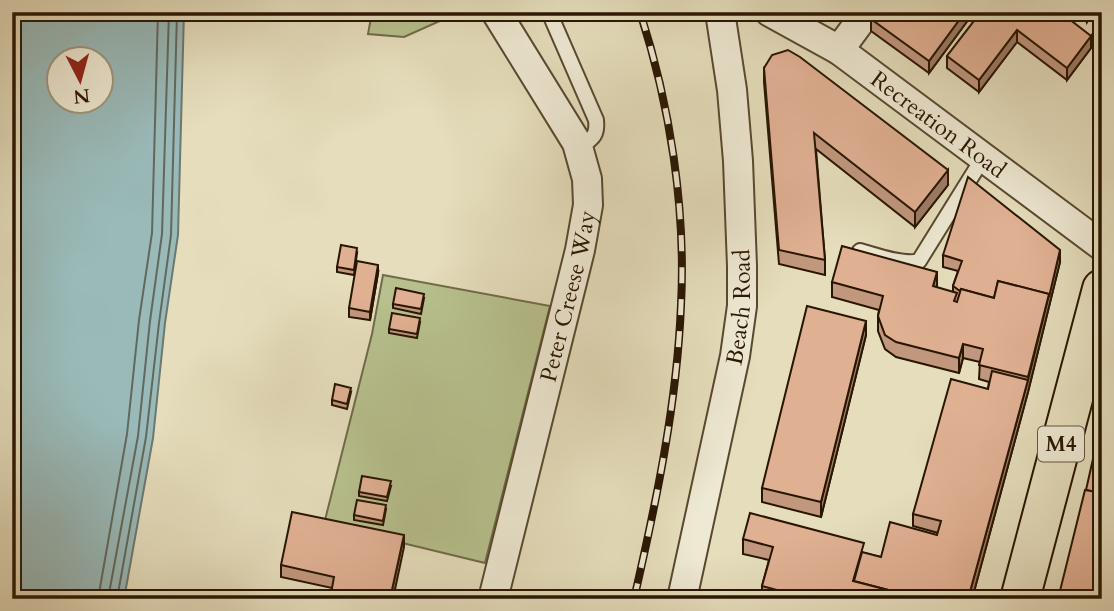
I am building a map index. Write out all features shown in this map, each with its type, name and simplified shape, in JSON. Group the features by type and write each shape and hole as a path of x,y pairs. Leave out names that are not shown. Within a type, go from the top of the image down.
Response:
{"main road":[{"name":"M4","path":"1020,599 1102,289"}],"street":[{"name":"Peter Creese Way","path":"492,599 585,228 588,205 587,179 577,143 496,12"},
{"name":"Beach Road","path":"682,599 735,356 742,306 738,161 732,90 720,12"},
{"name":"Recreation Road","path":"770,12 839,50 1102,246"},
{"path":"839,50 867,12"}],"lane":[{"path":"549,12 596,120 597,130 594,137 579,148"},
{"path":"860,251 908,262 919,261 983,158"}],"green space":[{"path":"372,12 460,12 404,37 368,34"},
{"path":"383,275 550,306 485,563 324,524 372,334"}],"water":[{"path":"12,12 184,12 178,235 165,323 153,438 124,599 12,599"}],"building":[{"path":"876,12 965,12 929,61 871,19"},
{"path":"981,12 1060,12 1091,36 1067,68 1017,30 979,80 947,56"},
{"path":"788,50 948,170 915,212 814,133 825,260 779,250 764,68 772,55"},
{"path":"968,177 1060,250 1049,297 1049,294 998,281 994,298 961,289 960,291 953,286 962,261 943,255"},
{"path":"341,245 357,248 354,270 337,267"},
{"path":"842,246 937,272 933,286 957,293 954,301 957,302 961,289 994,298 998,281 1049,294 1028,377 979,365 983,349 963,344 959,358 896,342 885,335 878,316 883,296 832,282"},
{"path":"357,261 378,265 370,312 349,308"},
{"path":"396,288 424,294 421,309 393,304"},
{"path":"807,306 866,321 821,502 762,488"},
{"path":"392,313 420,318 417,334 389,329"},
{"path":"992,371 1028,380 968,599 923,599 854,581 862,552 881,557 890,522 937,535 941,521 913,514 951,379 988,389"},
{"path":"335,384 351,388 347,404 332,400"},
{"path":"1099,432 1102,432 1102,493 1086,490"},
{"path":"362,476 391,481 387,497 359,492"},
{"path":"1085,490 1102,493 1102,599 1058,599"},
{"path":"357,500 386,505 383,521 354,515"},
{"path":"292,512 404,535 390,599 330,599 334,577 281,565"},
{"path":"750,513 864,543 853,581 923,599 810,599 762,586 773,547 743,539"},
{"path":"715,590 745,599 712,599"}],"railway":[{"path":"634,599 670,416 679,342 682,268 674,157 660,83 640,12"}]}
